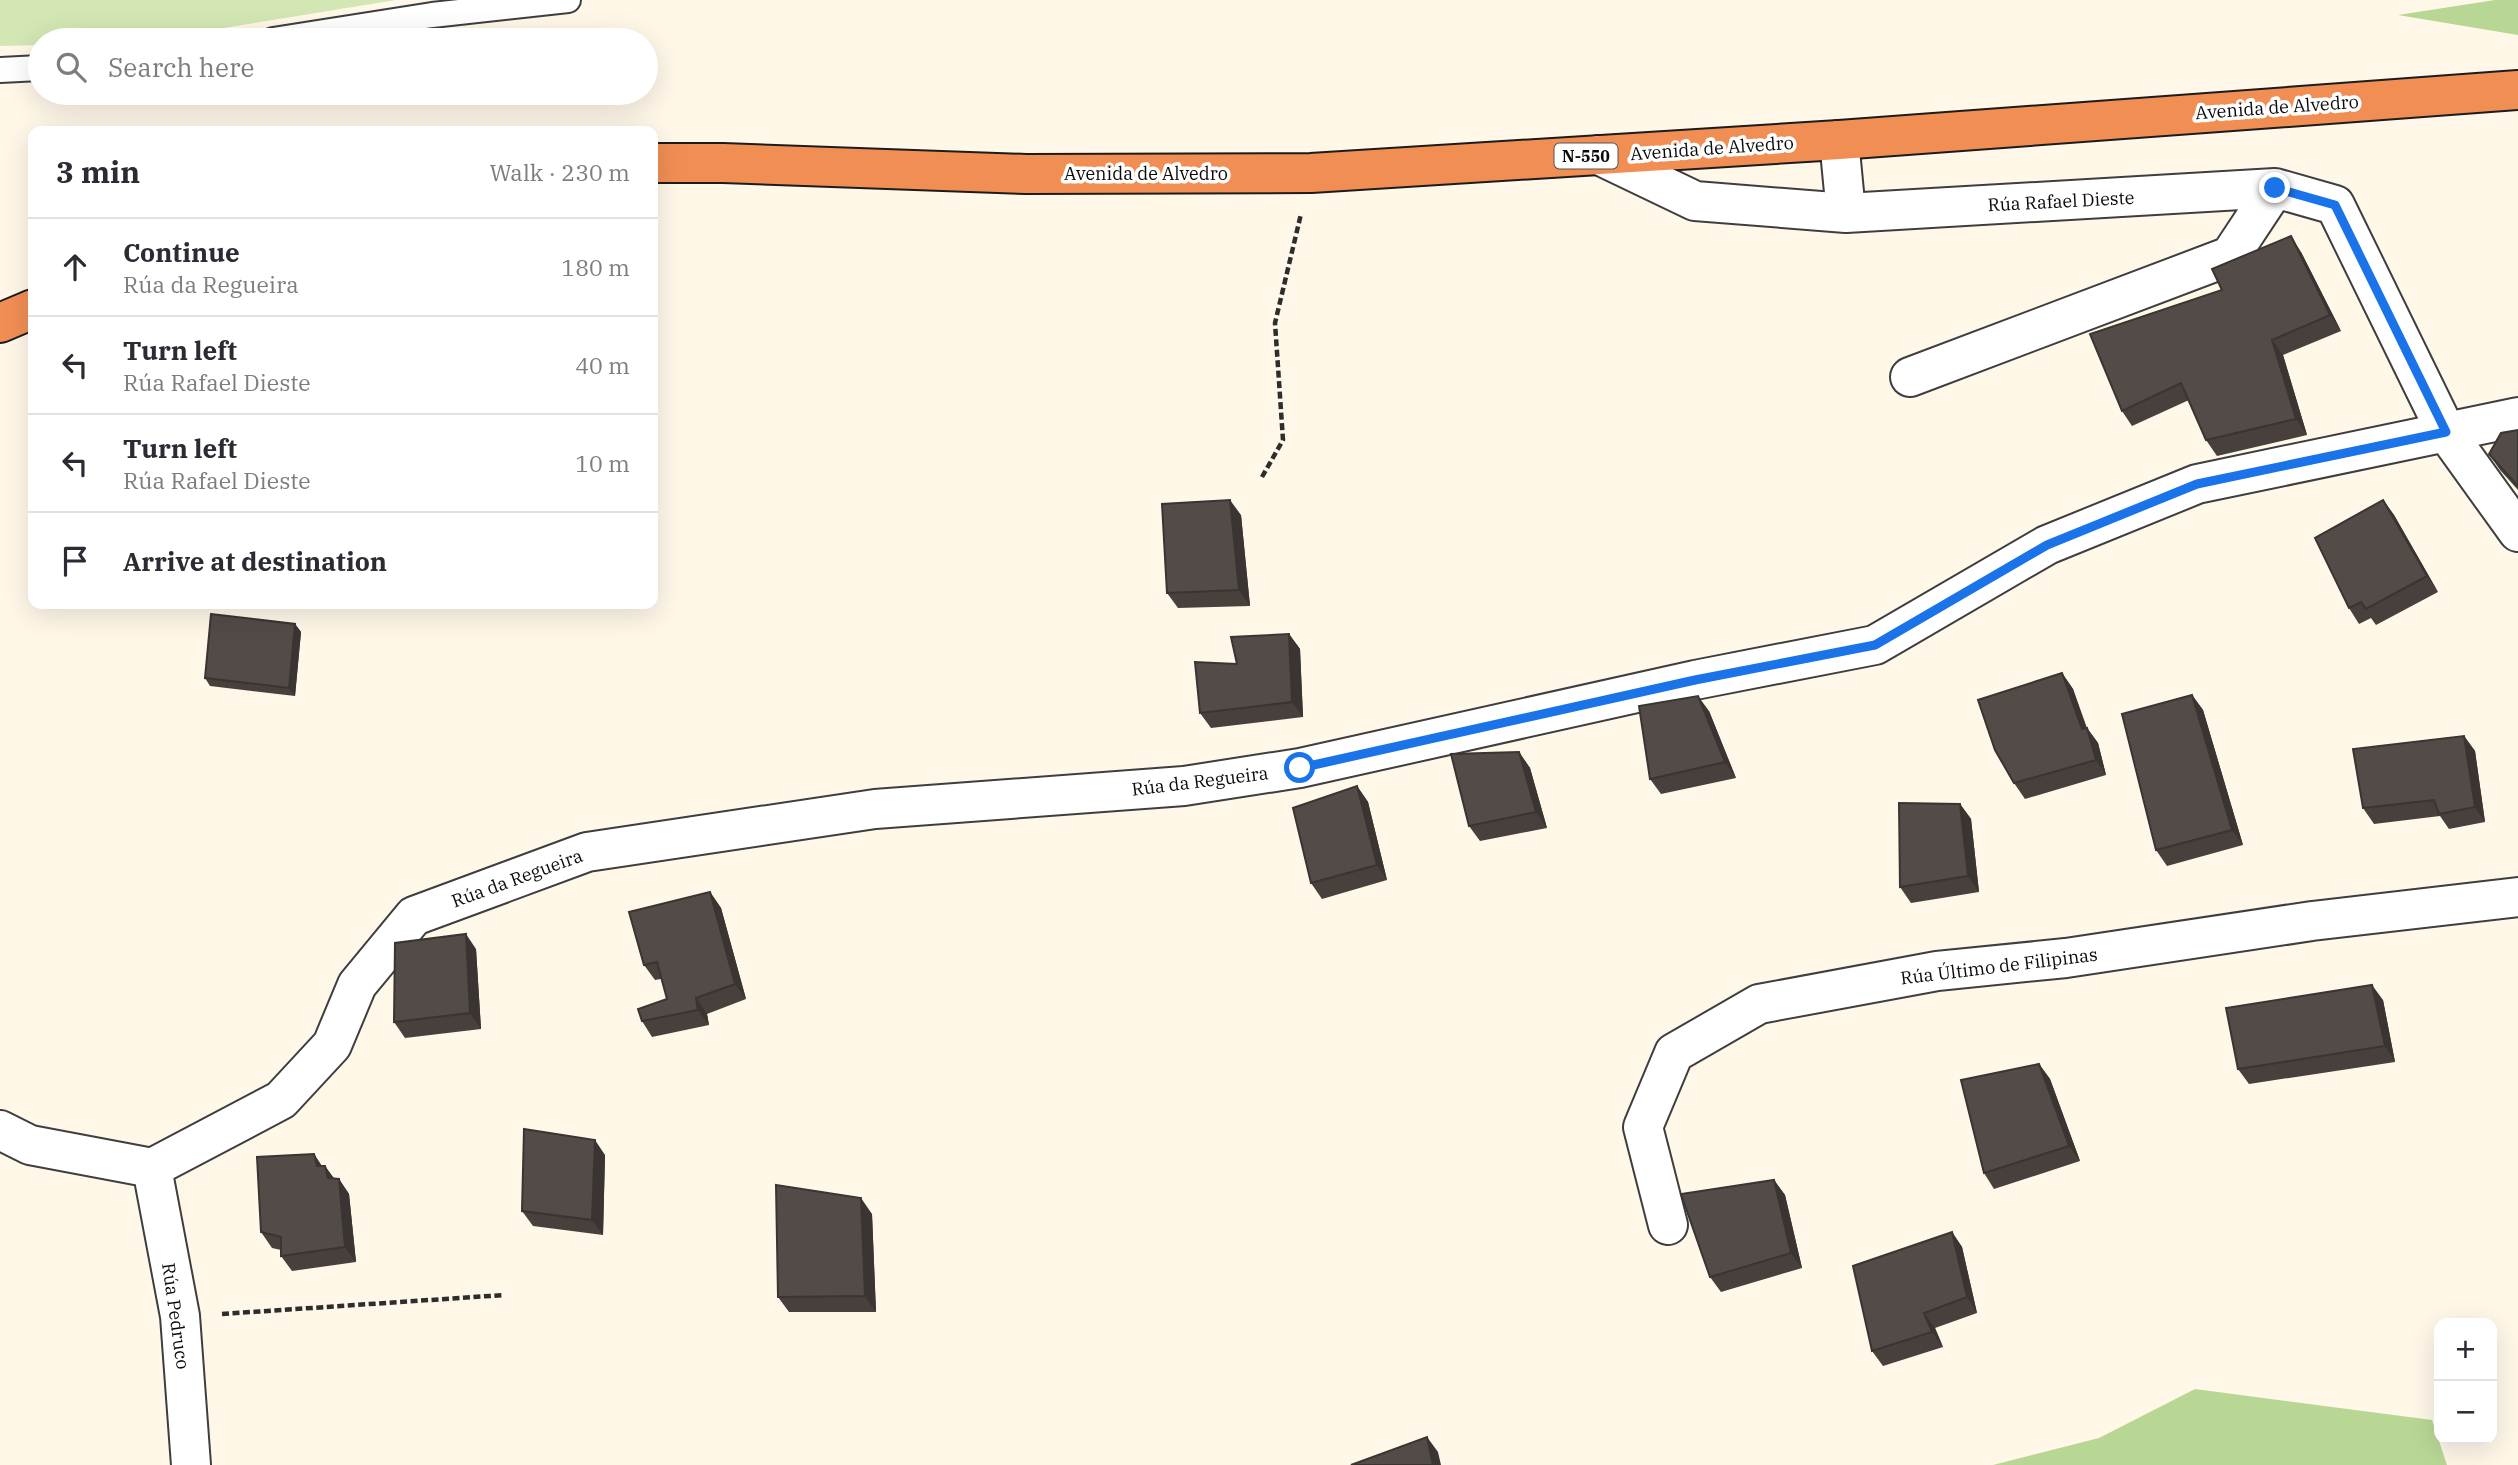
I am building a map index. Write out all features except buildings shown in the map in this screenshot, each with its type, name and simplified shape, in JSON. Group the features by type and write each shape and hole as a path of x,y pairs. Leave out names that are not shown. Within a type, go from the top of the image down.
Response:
{"highway":[{"name":"Avenida de Alvedro","path":"658,163 1026,174 1311,173 1839,140 2518,90"},
{"path":"0,323 28,311"}],"street":[{"path":"1839,140 1846,213"},
{"name":"Rúa Rafael Dieste","path":"1599,155 1695,201 1846,213 2275,188 2335,205 2446,432 2518,532"},
{"path":"1910,377 2230,256 2275,188"},
{"name":"Rúa da Regueira","path":"152,1168 281,1100 332,1045 357,985 414,916 587,852 875,809 1184,786 1300,768 1695,680 1875,645 2047,545 2197,484 2518,417"},
{"name":"Rúa Último de Filipinas","path":"1668,1225 1643,1127 1674,1053 1759,1004 1937,971 2066,958 2312,921 2518,897"},
{"path":"0,1130 30,1145 152,1168"},
{"name":"Rúa Pedruco","path":"152,1168 180,1316 191,1465"}],"lane":[{"path":"349,28 432,15 568,0"},
{"path":"0,70 28,69"}],"path":[{"path":"1262,477 1283,440 1275,323 1311,173"},
{"path":"180,1316 504,1295"}],"green space":[{"path":"0,0 396,0 224,28 28,28 28,45 0,46"},
{"path":"2495,0 2518,0 2518,35 2398,15"},
{"path":"2195,1389 2432,1420 2434,1444 2440,1444 2447,1465 1993,1465 2099,1438"}],"route":[{"path":"1300,768 1695,680 1875,645 2047,545 2197,484 2446,432 2335,205 2275,188"}]}
